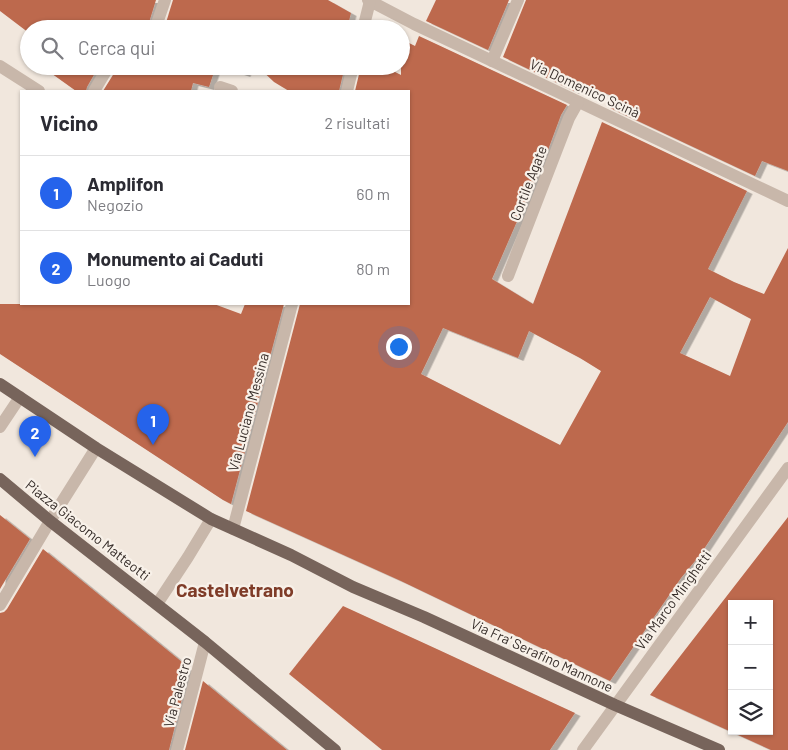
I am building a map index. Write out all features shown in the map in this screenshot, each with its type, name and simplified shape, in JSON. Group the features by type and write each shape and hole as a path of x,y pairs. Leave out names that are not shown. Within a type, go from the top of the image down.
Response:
{"main road":[{"path":"0,384 96,448 211,519 233,529"},
{"name":"Piazza Giacomo Matteotti","path":"0,479 50,521 205,642 336,750"},
{"name":"Via Fra' Serafino Mannone","path":"233,529 353,587 719,750"}],"street":[{"path":"158,20 165,0"},
{"path":"365,20 369,0"},
{"name":"Via Domenico Scinà","path":"369,0 406,20"},
{"path":"492,61 518,0"},
{"name":"Via Domenico Scinà","path":"410,22 788,201"},
{"path":"0,66 37,90"},
{"path":"95,90 104,75"},
{"path":"346,90 350,75"},
{"name":"Cortile Agate","path":"508,276 569,118 578,102"},
{"name":"Via Luciano Messina","path":"233,529 292,305"},
{"path":"0,427 20,397"},
{"path":"0,605 96,448"},
{"name":"Via Marco Minghetti","path":"583,750 788,468"},
{"path":"157,604 211,519"},
{"name":"Via Palestro","path":"177,750 205,642"}],"building":[{"path":"0,0 156,0 150,20 20,20 20,26 0,11"},
{"path":"173,0 328,0 351,13 349,20 167,20"},
{"path":"436,0 509,0 488,50 426,21"},
{"path":"526,0 788,0 788,171 762,161 755,176 608,107 612,96 578,82 574,91 503,57"},
{"path":"419,36 567,105 561,115 548,150 492,279 533,304 602,122 747,191 708,269 764,294 788,248 788,422 700,555 681,578 610,681 401,581 246,511 300,305 410,305 410,90 355,90 359,75 410,75 410,44 415,46","holes":["710,297 751,319 730,376 680,353","443,328 518,358 529,331 601,371 560,445 421,374"]},
{"path":"54,75 94,75 86,90 75,90"},
{"path":"113,75 213,75 209,87 193,83 191,90 104,90"},
{"path":"267,75 343,75 339,90 287,90"},
{"path":"0,304 217,305 241,314 245,305 284,305 231,504 0,354"},
{"path":"0,515 30,539 0,589"},
{"path":"788,517 788,750 771,750 738,735 773,735 773,600 728,600 728,730 650,695"},
{"path":"43,549 182,662 189,670 169,750 0,750 0,613 7,609"},
{"path":"343,606 575,713 550,750 382,750 289,674"},
{"path":"203,681 255,724 287,750 185,750"}],"place":[{"name":"Amplifon","path":"153,445"},
{"name":"Monumento ai Caduti","path":"35,457"}],"district":[{"name":"Castelvetrano","path":"235,589"}]}
